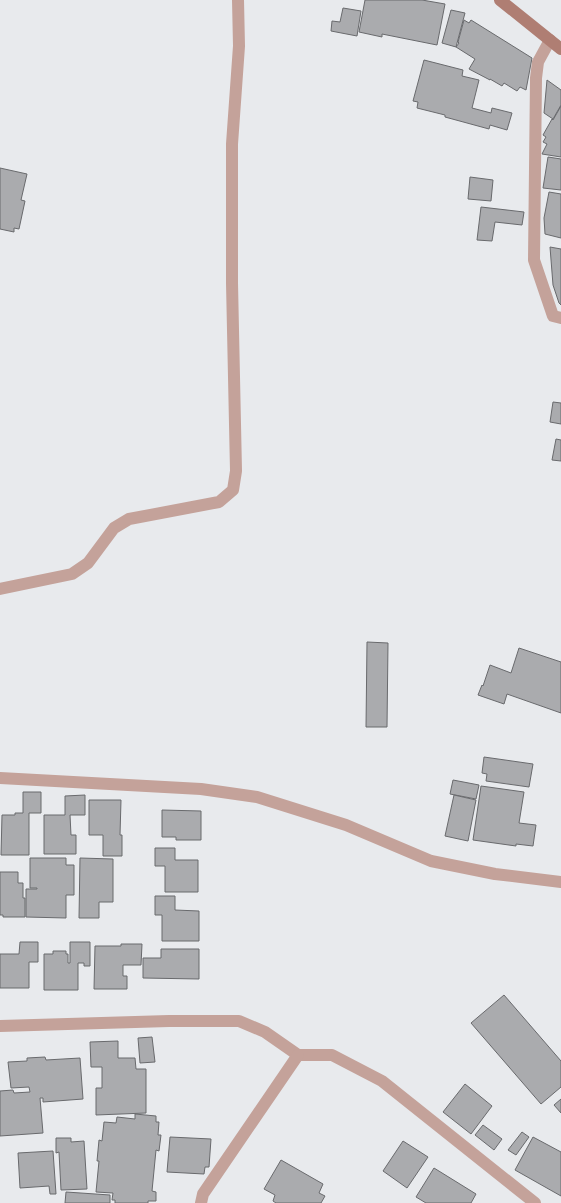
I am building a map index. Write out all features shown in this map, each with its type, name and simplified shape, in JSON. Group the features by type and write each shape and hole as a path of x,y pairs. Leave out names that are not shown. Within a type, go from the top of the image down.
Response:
{"main road":[{"path":"500,0 561,49"}],"street":[{"path":"0,588 72,574 88,563 114,528 129,519 219,502 233,490 236,471 232,291 232,144 239,46 238,0"},
{"path":"550,40 538,62 536,78 534,260 553,316 561,318"},
{"path":"0,778 202,789 257,797 346,825 432,861 495,874 561,882"},
{"path":"0,1026 169,1021 239,1022 264,1032 298,1055 332,1055 382,1081 535,1203"},
{"path":"201,1203 203,1194 298,1055"}],"building":[{"path":"365,0 422,0 445,4 437,45 382,34 382,37 359,32"},
{"path":"343,8 361,11 357,36 331,31 332,21 340,22"},
{"path":"451,10 465,13 456,47 442,43"},
{"path":"464,20 469,23 471,20 532,58 526,90 520,87 517,91 504,83 502,86 469,69 475,59 456,47 459,43"},
{"path":"424,60 463,70 462,76 479,80 472,108 491,113 492,108 512,113 507,130 490,125 489,129 417,108 418,102 413,101"},
{"path":"547,80 561,90 561,105 553,119 544,113"},
{"path":"561,106 561,157 542,154 547,144 543,142 546,137 543,135"},
{"path":"548,157 561,159 561,190 543,188"},
{"path":"0,168 27,174 21,200 25,201 19,229 14,228 14,232 0,229"},
{"path":"470,177 493,180 491,201 468,199"},
{"path":"549,192 561,194 561,238 545,234 544,218"},
{"path":"481,207 524,212 522,225 495,222 492,241 477,240"},
{"path":"550,247 561,249 561,305 553,285"},
{"path":"553,402 561,403 561,424 550,422"},
{"path":"556,439 561,440 561,461 552,460"},
{"path":"367,642 388,643 387,727 366,727"},
{"path":"519,648 561,662 561,713 507,694 504,704 478,695 482,685 483,686 490,665 511,673"},
{"path":"484,757 533,764 529,787 486,781 487,774 482,773"},
{"path":"453,780 479,785 476,799 450,794"},
{"path":"481,786 524,792 519,823 536,825 533,846 516,844 516,846 473,840"},
{"path":"23,792 41,792 41,813 29,813 29,855 1,855 2,815 15,815 15,813 23,813"},
{"path":"85,795 85,815 70,815 71,835 76,835 76,854 44,854 44,815 65,815 65,796"},
{"path":"454,795 476,800 468,841 445,836"},
{"path":"89,800 121,800 120,835 122,835 122,856 103,856 103,835 89,835"},
{"path":"162,810 201,811 201,840 176,840 176,837 162,837"},
{"path":"155,848 175,848 175,860 198,860 198,892 165,892 165,866 155,866"},
{"path":"30,858 66,858 66,865 74,865 74,895 66,895 66,918 26,917 26,889 37,889 30,888"},
{"path":"80,858 113,859 113,902 99,902 99,918 79,918"},
{"path":"0,872 18,872 18,883 23,883 25,917 3,917 3,915 0,915"},
{"path":"155,896 175,896 175,910 199,911 199,941 162,941 162,915 155,915"},
{"path":"20,942 38,942 38,962 29,962 29,988 0,988 0,954 19,954"},
{"path":"70,942 90,942 90,966 84,966 84,963 78,963 78,990 44,990 44,954 53,954 53,951 66,951 66,954 68,954 68,963 70,963"},
{"path":"121,944 142,944 141,965 123,965 123,976 127,976 127,989 94,989 95,946 121,946"},
{"path":"161,949 199,949 199,979 143,978 143,958 161,958"},
{"path":"504,995 561,1061 561,1087 541,1104 471,1023"},
{"path":"152,1037 155,1062 140,1063 138,1038"},
{"path":"118,1041 118,1058 135,1058 136,1069 146,1069 146,1113 96,1115 96,1088 102,1088 102,1067 91,1067 90,1042"},
{"path":"45,1057 46,1060 80,1058 83,1099 43,1102 43,1098 40,1098 43,1133 0,1136 0,1091 13,1090 14,1093 30,1092 29,1087 11,1088 8,1062 27,1061 27,1058"},
{"path":"465,1084 492,1106 471,1134 443,1112"},
{"path":"561,1099 561,1113 554,1105"},
{"path":"135,1114 156,1116 156,1122 159,1122 158,1135 161,1135 159,1151 156,1150 152,1191 156,1192 156,1201 148,1201 148,1203 115,1203 115,1200 112,1200 113,1193 96,1192 99,1161 97,1161 99,1140 102,1141 104,1122 116,1123 117,1117 135,1119"},
{"path":"483,1125 502,1139 494,1150 475,1135"},
{"path":"522,1132 529,1137 516,1155 508,1150"},
{"path":"170,1137 211,1139 209,1167 205,1167 204,1174 167,1172"},
{"path":"533,1137 561,1152 561,1196 515,1170"},
{"path":"56,1138 71,1138 71,1142 84,1141 87,1189 61,1190 59,1152 56,1153"},
{"path":"403,1141 428,1157 407,1188 383,1171"},
{"path":"53,1151 56,1194 50,1194 49,1186 20,1188 18,1153"},
{"path":"281,1160 323,1184 319,1193 325,1196 321,1203 276,1203 273,1201 275,1195 264,1189"},
{"path":"434,1168 476,1194 471,1203 426,1203 416,1197"},
{"path":"66,1192 110,1195 110,1203 65,1203"}]}
